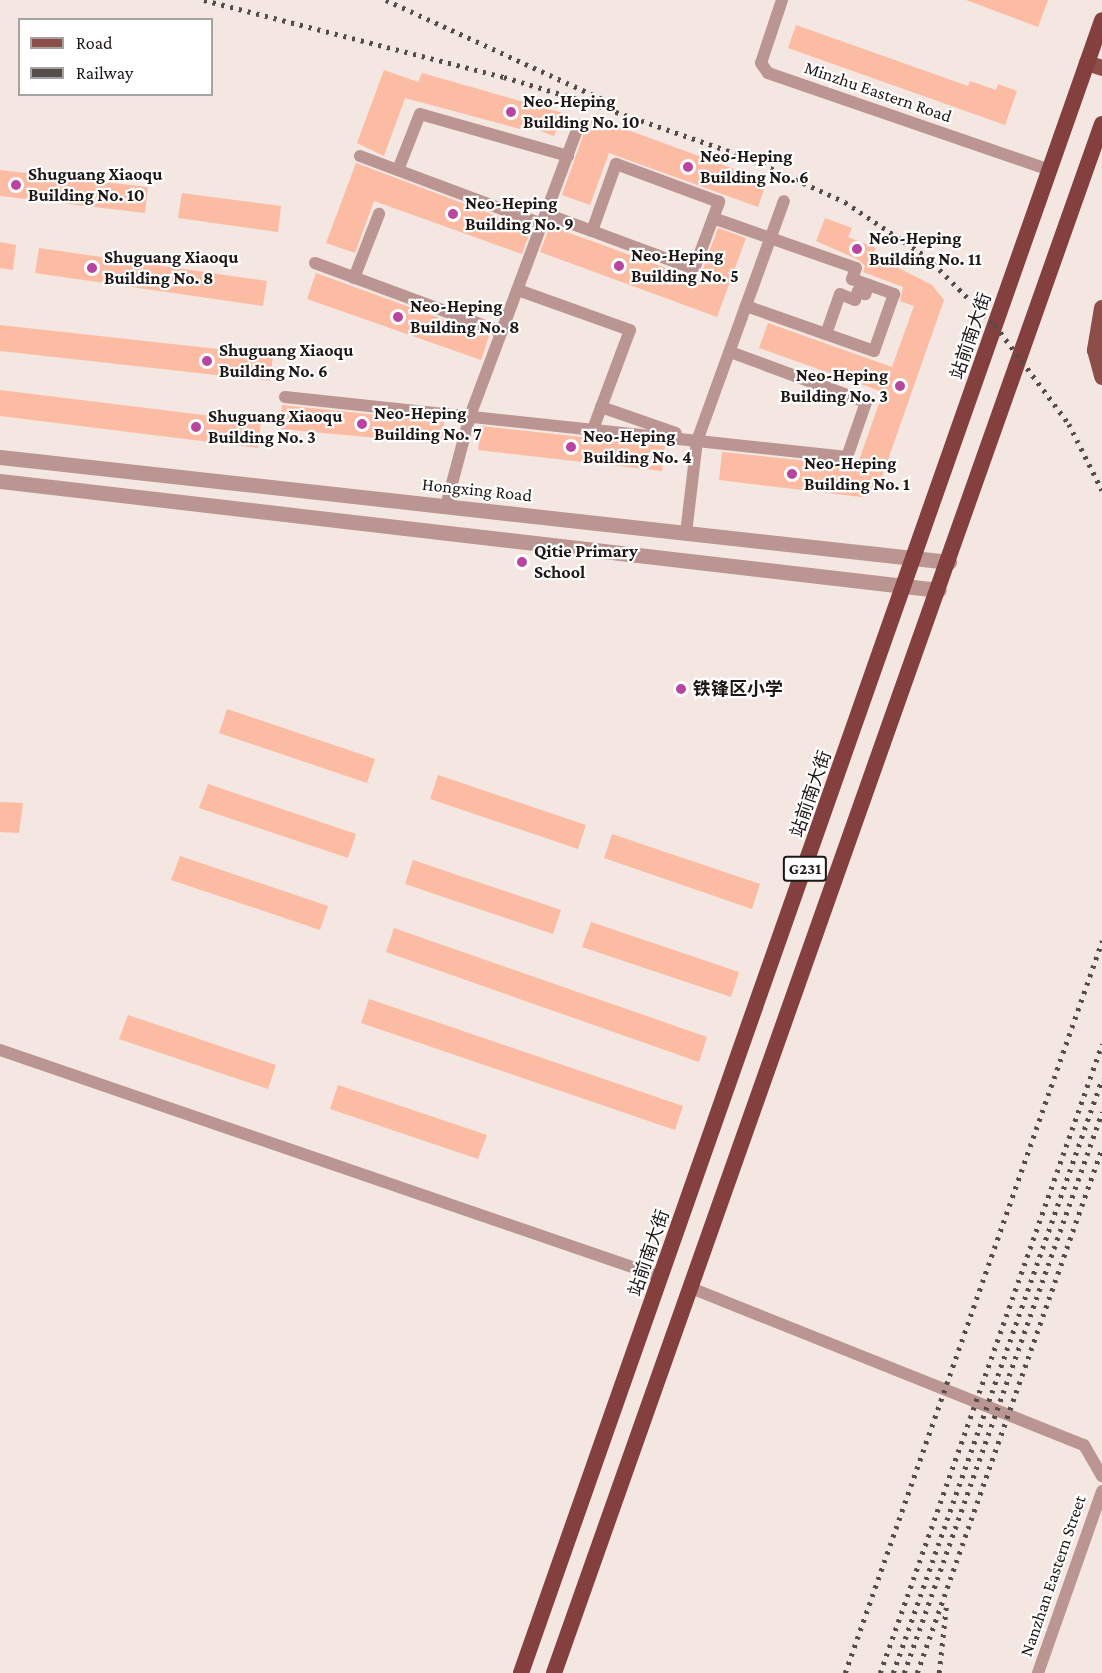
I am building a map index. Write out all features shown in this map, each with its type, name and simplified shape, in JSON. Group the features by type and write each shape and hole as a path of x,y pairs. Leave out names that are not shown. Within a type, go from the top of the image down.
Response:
{"highway":[{"name":"G231","path":"1094,66 1102,20"},
{"name":"站前南大街","path":"521,1673 1050,170 1094,66"},
{"name":"G231","path":"554,1673 939,591 1102,124"}],"main road":[{"path":"1102,308 1095,350 1102,377"}],"street":[{"name":"Minzhu Eastern Road","path":"782,0 761,63 768,73 1050,170"},
{"path":"398,170 420,114 568,156"},
{"path":"446,506 470,416 579,125"},
{"path":"360,156 544,219 592,231 694,269 719,202 616,164 592,231"},
{"path":"686,533 697,441 784,201"},
{"path":"354,278 379,214"},
{"path":"713,218 856,268 852,279 894,294 874,351 746,306"},
{"path":"315,263 502,332"},
{"path":"826,334 840,294 855,300 858,291 865,294 869,285"},
{"path":"518,290 630,330 593,429"},
{"path":"285,397 847,457 866,402 729,352"},
{"path":"601,406 697,441"},
{"name":"Hongxing Road","path":"0,457 949,562"},
{"path":"0,481 939,591"},
{"path":"0,1050 661,1277"},
{"path":"691,1288 1084,1445 1102,1476"},
{"name":"Nanzhan Eastern Street","path":"1038,1673 1102,1491"}],"building":[{"path":"966,0 1048,0 1038,27"},
{"path":"796,25 968,86 970,81 996,90 998,84 1017,91 1005,125 788,48"},
{"name":"Neo-Heping Building No. 10","path":"384,70 418,82 422,73 563,113 554,136 522,124 520,129 405,98 384,156 357,143"},
{"name":"Neo-Heping Building No. 6","path":"590,116 767,181 758,207 609,153 590,205 562,195"},
{"name":"Neo-Heping Building No. 9","path":"356,163 531,229 522,254 374,201 355,253 326,243"},
{"path":"0,170 148,187 145,213 0,196"},
{"path":"182,193 281,206 278,232 178,218"},
{"path":"825,218 852,228 848,237 876,248 873,255 932,285 944,300 877,491 861,497 719,480 722,452 857,466 883,392 759,348 768,323 892,367 914,306 900,301 903,287 863,272 865,266 859,260 816,241"},
{"name":"Neo-Heping Building No. 5","path":"550,226 699,280 718,228 746,238 717,317 540,252"},
{"path":"0,242 16,245 13,270 0,268"},
{"path":"39,248 267,281 263,306 35,273"},
{"name":"Neo-Heping Building No. 8","path":"316,273 489,336 481,360 307,299"},
{"path":"0,325 273,355 270,381 0,351"},
{"path":"0,390 261,422 258,448 0,416"},
{"name":"Neo-Heping Building No. 7","path":"282,405 444,422 442,444 280,429"},
{"name":"Neo-Heping Building No. 4","path":"481,426 665,446 662,471 478,450"},
{"path":"227,709 375,759 367,783 219,733"},
{"path":"438,775 586,825 578,849 430,799"},
{"path":"208,784 356,834 348,858 199,808"},
{"path":"0,802 23,803 19,833 0,832"},
{"path":"612,834 760,884 752,909 604,858"},
{"path":"180,856 328,906 320,930 171,880"},
{"path":"413,860 561,910 553,934 405,884"},
{"path":"591,922 739,972 731,997 582,947"},
{"path":"394,928 707,1037 699,1062 386,952"},
{"path":"369,999 683,1106 675,1130 361,1023"},
{"path":"128,1015 276,1065 268,1089 119,1039"},
{"path":"338,1085 487,1135 478,1159 330,1109"}],"railway":[{"path":"204,0 504,77 590,103 746,157 845,202 927,257 995,325 1069,424 1102,490"},
{"path":"386,0 607,101"},
{"path":"845,1673 1102,941"},
{"path":"880,1673 1102,1044"},
{"path":"893,1673 1102,1079"},
{"path":"904,1673 1102,1112"},
{"path":"917,1673 1102,1148"},
{"path":"939,1673 946,1607"}],"place":[{"name":"Neo-Heping Building No. 10","path":"511,112"},
{"name":"Neo-Heping Building No. 6","path":"688,167"},
{"name":"Shuguang Xiaoqu Building No. 10","path":"16,185"},
{"name":"Neo-Heping Building No. 9","path":"453,214"},
{"name":"Neo-Heping Building No. 11","path":"857,249"},
{"name":"Neo-Heping Building No. 5","path":"619,266"},
{"name":"Shuguang Xiaoqu Building No. 8","path":"92,268"},
{"name":"Neo-Heping Building No. 8","path":"398,317"},
{"name":"Shuguang Xiaoqu Building No. 6","path":"207,361"},
{"name":"Neo-Heping Building No. 3","path":"900,386"},
{"name":"Neo-Heping Building No. 7","path":"362,424"},
{"name":"Shuguang Xiaoqu Building No. 3","path":"196,427"},
{"name":"Neo-Heping Building No. 4","path":"571,447"},
{"name":"Neo-Heping Building No. 1","path":"792,474"},
{"name":"Qitie Primary School","path":"522,562"},
{"name":"铁锋区小学","path":"681,689"}]}
